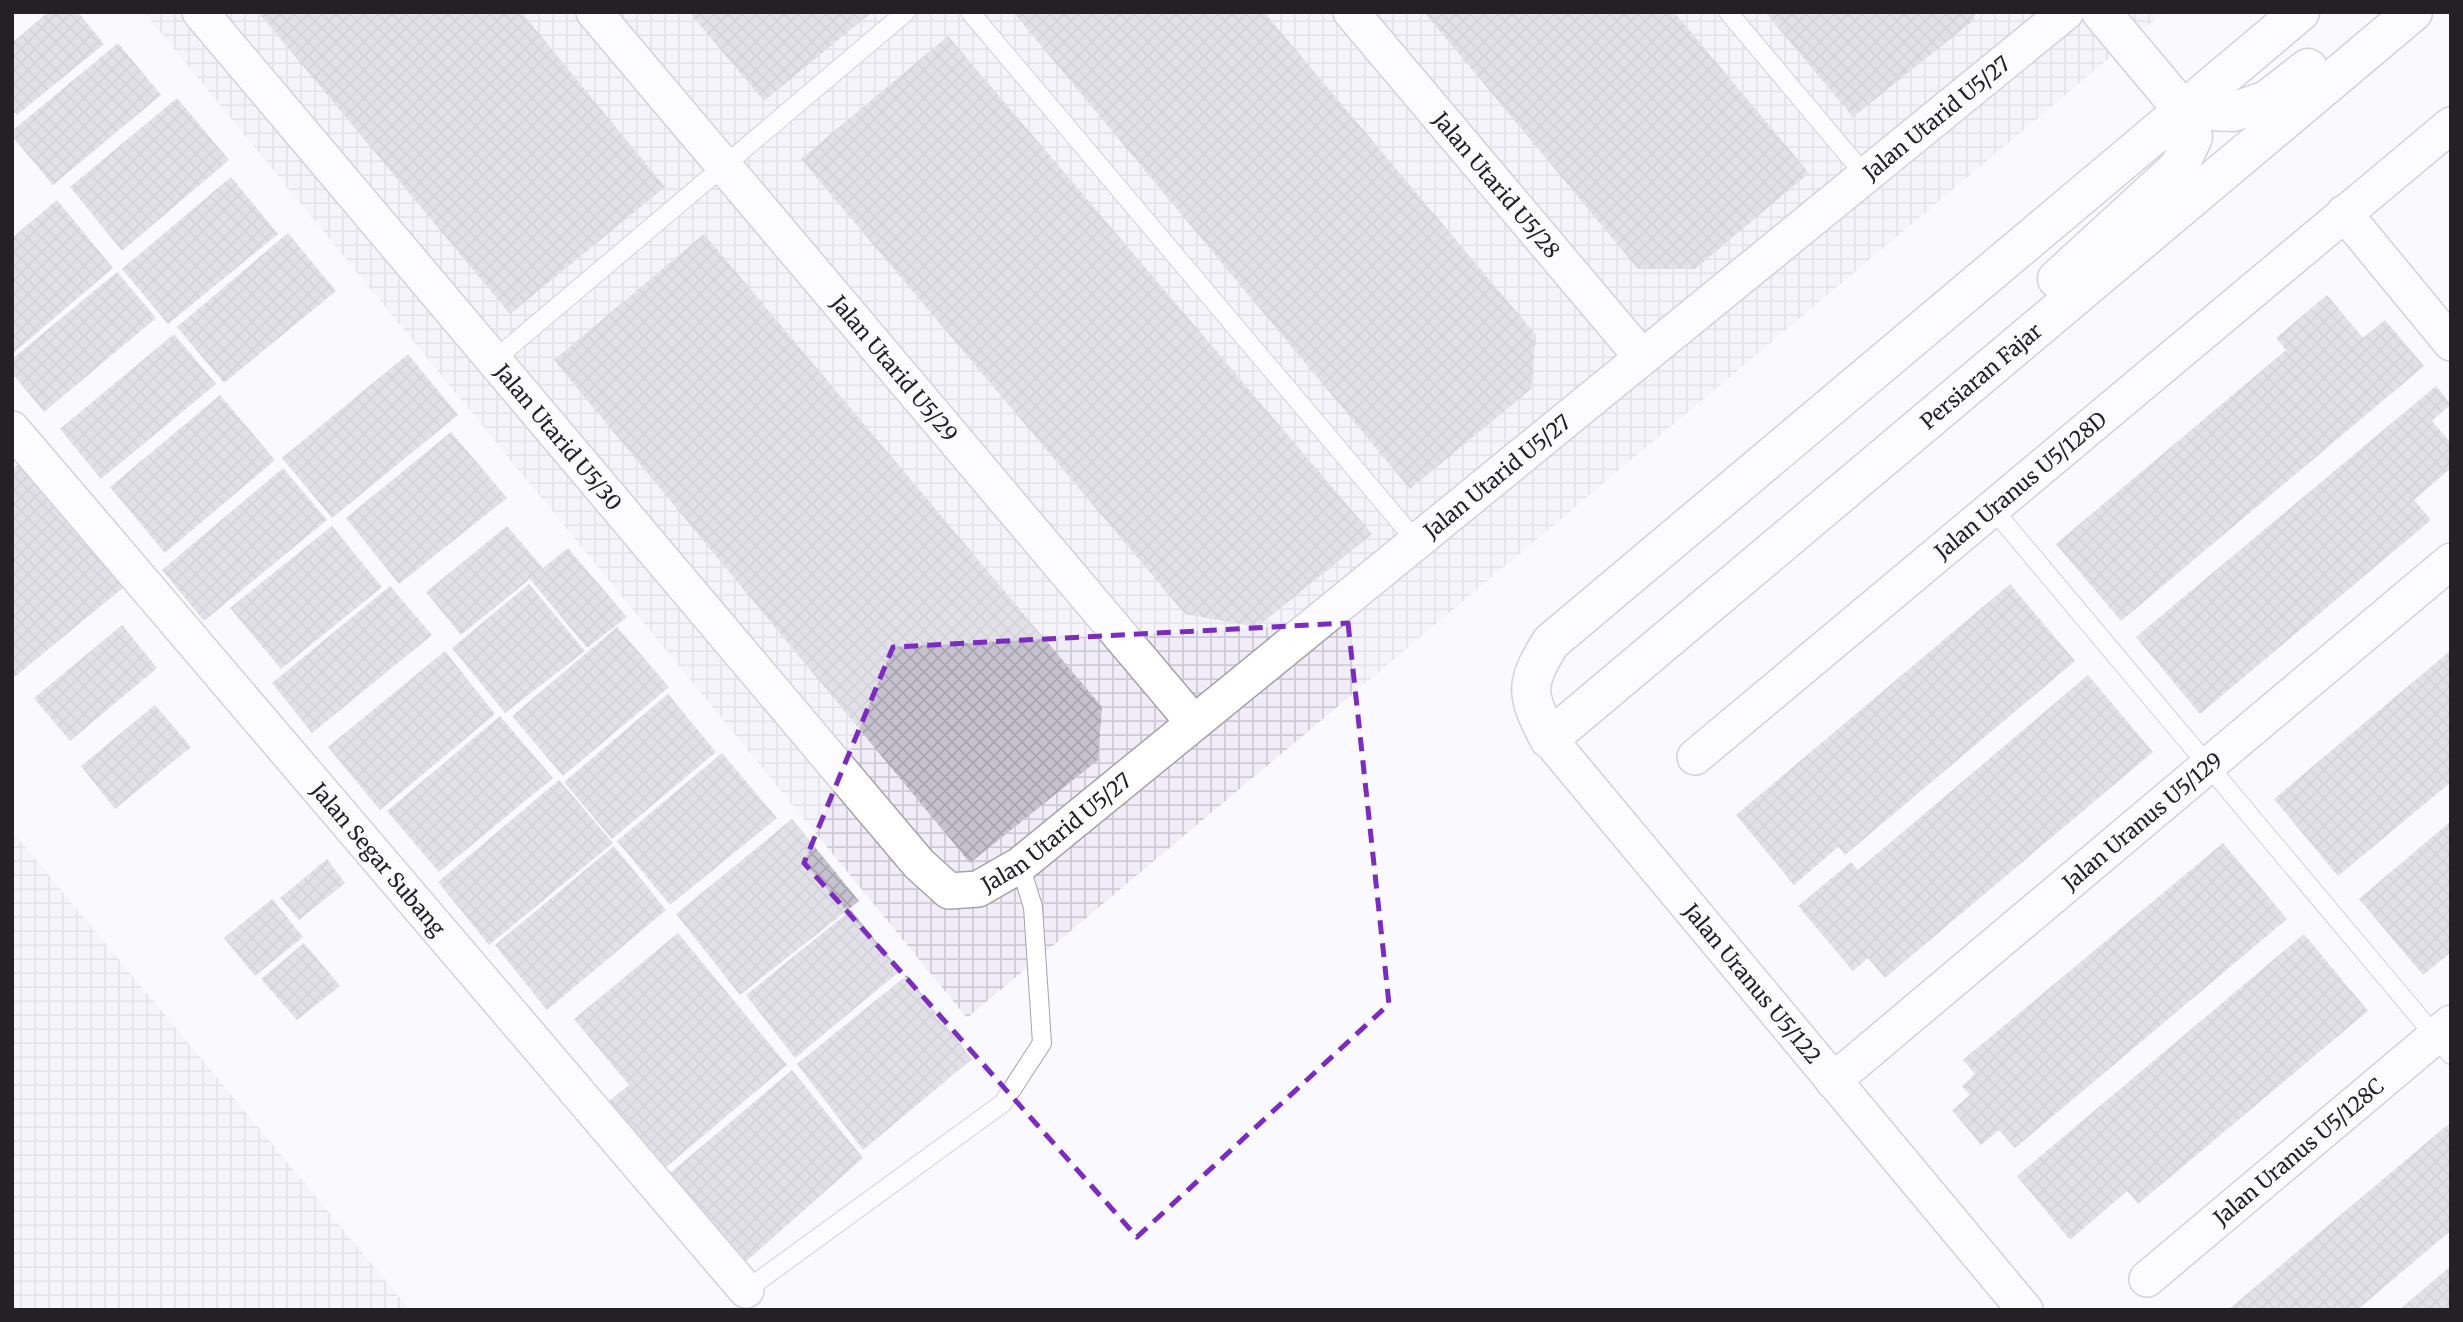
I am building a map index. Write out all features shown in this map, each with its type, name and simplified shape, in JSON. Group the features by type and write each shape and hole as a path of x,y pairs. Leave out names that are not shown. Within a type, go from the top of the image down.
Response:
{"street":[{"name":"Jalan Utarid U5/30","path":"200,12 919,864"},
{"name":"Jalan Utarid U5/29","path":"594,12 1194,723"},
{"name":"Jalan Utarid U5/28","path":"1351,12 1642,356"},
{"name":"Jalan Utarid U5/27","path":"919,864 949,891 978,889 1020,864 2067,12"},
{"path":"1881,460 2038,296 2179,167 2193,137 2183,110 2101,12"},
{"path":"2183,110 2301,12"},
{"path":"2183,110 2233,112 2267,100 2381,12"},
{"name":"Persiaran Fajar","path":"1549,739 2413,12"},
{"name":"Jalan Uranus U5/122","path":"2025,1310 1549,739 1531,704 1532,672 1551,642 2183,110"},
{"name":"Jalan Uranus U5/128D","path":"1695,757 2451,125"},
{"path":"2344,213 2451,344"},
{"name":"Jalan Segar Subang","path":"12,429 746,1290"},
{"name":"Jalan Uranus U5/129","path":"1833,1081 2451,561"},
{"name":"Jalan Uranus U5/128C","path":"2147,1279 2446,1038"}],"lane":[{"path":"494,360 906,12"},
{"path":"970,12 1416,541"},
{"path":"1728,12 1865,175"},
{"path":"1992,508 2208,766 2446,1038"},
{"path":"746,1290 1003,1103 1042,1043 1033,906 1020,864"}],"highlighted area":[{"path":"1348,623 1389,1004 1137,1237 804,863 893,647"}],"shaded area":[{"path":"144,12 2164,12 967,1018"},
{"path":"12,831 410,1310 12,1310"}],"building":[{"path":"48,12 78,12 104,44 17,115 12,110 12,43"},
{"path":"258,12 521,12 665,187 510,314"},
{"path":"689,12 872,12 764,101"},
{"path":"1013,12 1264,12 1536,335 1531,389 1410,489"},
{"path":"1424,12 1674,12 1809,173 1695,269 1638,269"},
{"path":"1765,12 1975,12 1974,20 1853,117"},
{"path":"948,36 1372,534 1257,627 1185,614 801,159"},
{"path":"118,43 161,95 53,185 12,136 12,131"},
{"path":"177,98 229,160 122,251 70,187"},
{"path":"231,177 278,234 168,324 122,269"},
{"path":"57,200 113,268 12,354 12,238"},
{"path":"288,233 336,291 224,383 177,327"},
{"path":"704,234 1102,707 1098,760 970,863 554,360"},
{"path":"117,272 156,318 44,412 12,373 12,359"},
{"path":"2327,295 2363,338 2385,320 2424,366 2121,621 2056,544 2286,350 2276,338"},
{"path":"174,334 216,384 101,479 60,429"},
{"path":"408,354 458,415 332,518 282,458"},
{"path":"2436,386 2451,404 2432,421 2451,443 2451,468 2414,500 2431,520 2200,714 2136,637"},
{"path":"220,395 275,460 165,553 110,487"},
{"path":"451,432 507,498 399,584 346,518"},
{"path":"20,463 124,587 12,679 12,469"},
{"path":"283,468 327,520 204,621 162,570"},
{"path":"332,526 382,587 281,669 230,608"},
{"path":"507,526 543,568 568,548 627,617 587,648 530,579 461,635 426,592"},
{"path":"529,584 585,651 505,713 452,648"},
{"path":"2010,584 2075,661 1845,855 1838,847 1794,885 1736,815"},
{"path":"390,586 432,635 312,733 272,683"},
{"path":"122,625 157,668 70,741 34,698"},
{"path":"617,627 669,687 563,776 512,716"},
{"path":"2451,650 2451,782 2338,876 2274,799"},
{"path":"445,651 495,714 380,810 328,747"},
{"path":"2088,675 2153,752 1885,978 1868,958 1853,971 1798,906 1851,862 1858,870"},
{"path":"668,694 716,752 612,839 564,782"},
{"path":"155,705 191,747 115,809 81,766"},
{"path":"500,716 553,778 439,872 387,811"},
{"path":"722,753 777,818 670,905 617,841"},
{"path":"559,780 613,843 489,945 438,882"},
{"path":"792,819 859,901 740,995 676,914"},
{"path":"2451,821 2451,952 2423,975 2359,899"},
{"path":"2223,843 2287,919 2015,1148 1999,1130 1981,1145 1952,1110 1970,1095 1962,1086 1975,1074 1963,1060"},
{"path":"614,846 666,910 547,1010 495,945"},
{"path":"327,859 345,883 299,920 280,898"},
{"path":"272,899 303,937 255,976 224,938"},
{"path":"851,910 900,971 795,1058 746,995"},
{"path":"678,933 787,1065 665,1168 609,1101 629,1085 574,1019"},
{"path":"2304,934 2368,1011 2138,1204 2127,1191 2070,1240 2017,1176"},
{"path":"304,943 340,986 297,1020 261,979"},
{"path":"907,975 972,1059 863,1150 797,1064"},
{"path":"792,1070 863,1158 743,1264 670,1173"},
{"path":"2451,1122 2451,1231 2357,1310 2228,1310"},
{"path":"2451,1266 2451,1310 2399,1310 2433,1281"}]}
